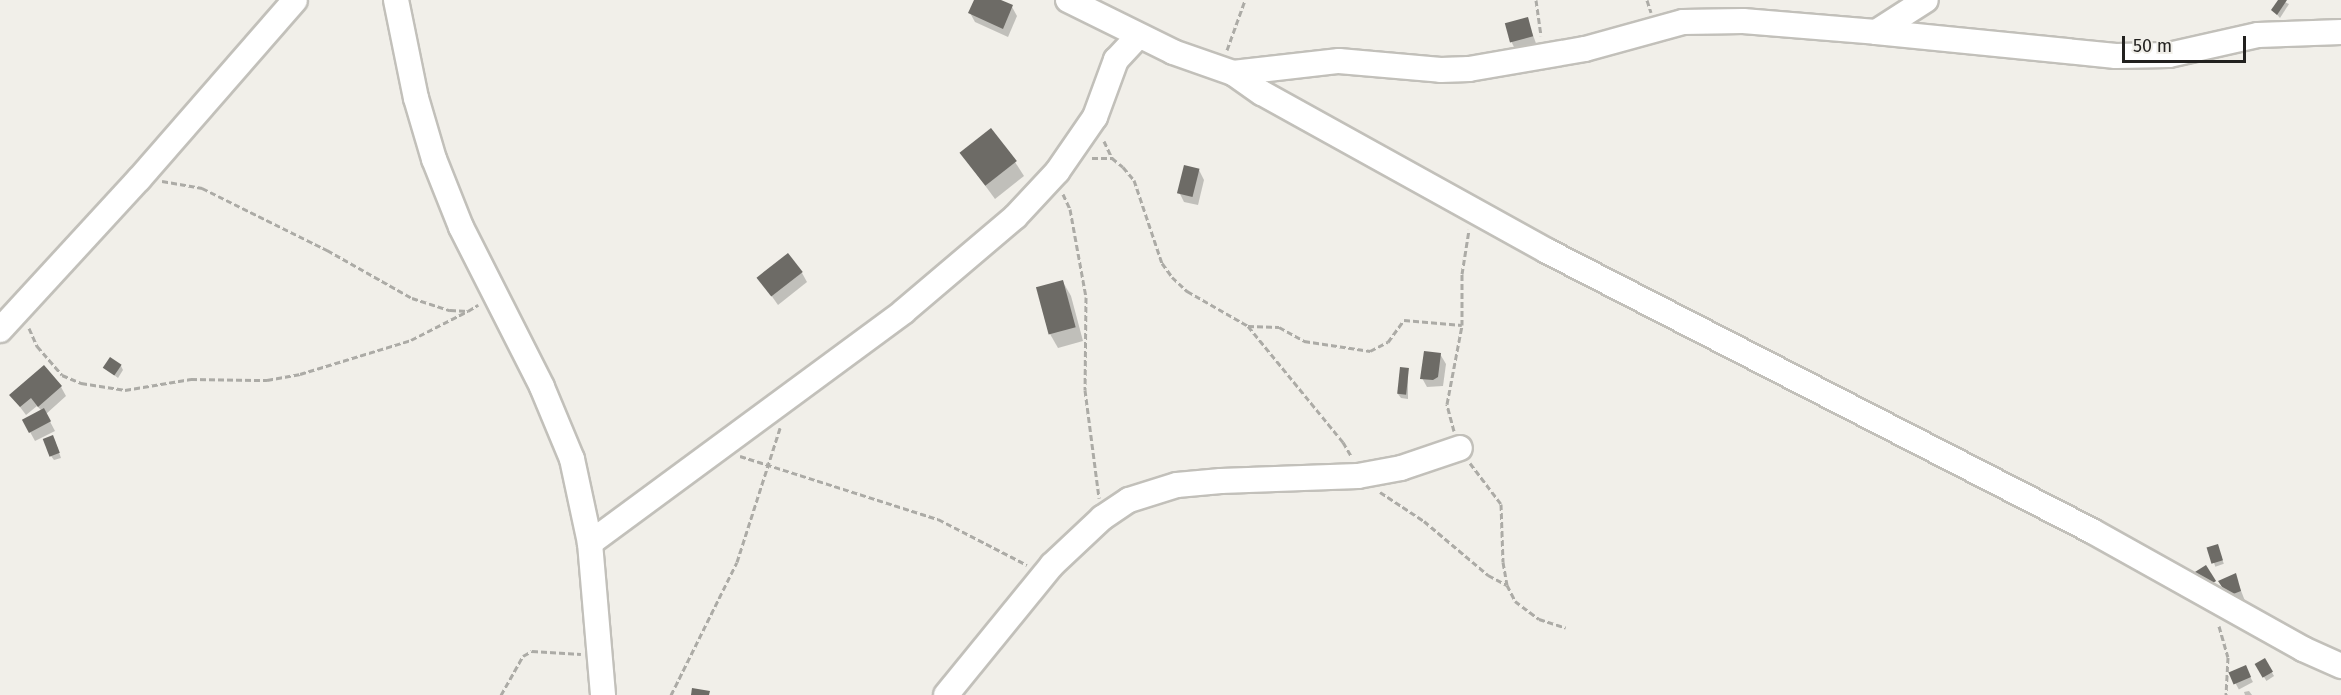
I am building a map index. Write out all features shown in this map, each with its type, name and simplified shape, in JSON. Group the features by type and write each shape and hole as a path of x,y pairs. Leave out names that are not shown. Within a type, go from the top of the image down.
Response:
{"street":[{"path":"0,330 139,179 295,0"},
{"path":"396,0 416,98 434,159 461,227 542,387 572,459 590,543 603,695"},
{"path":"1068,0 1138,36 1226,71 1474,211 2092,531 2341,666"},
{"path":"1876,32 1926,0"},
{"path":"1226,71 1339,60 1441,70 1469,69 1542,56 1683,22 1743,21 2116,56 2169,55 2258,35 2341,32"},
{"path":"590,543 788,398 961,264 1016,217 1053,177 1095,117 1116,60 1138,36"},
{"path":"946,695 1052,565 1102,518 1129,500 1178,485 1358,476 1401,468 1460,448"}],"path":[{"path":"1226,71 1245,0"},
{"path":"1536,0 1542,20 1542,56"},
{"path":"1089,159 1112,158 1134,180 1162,262 1172,277 1187,291 1248,326 1343,442 1358,476 1424,521 1488,575 1507,585"},
{"path":"1053,177 1070,209 1082,267 1087,330 1084,390 1102,518"},
{"path":"139,179 202,188 327,250 412,298 450,310 468,311"},
{"path":"1474,211 1463,265 1462,325 1447,404 1460,448 1501,504 1507,585 1523,610 1566,628"},
{"path":"20,306 37,346 62,375 81,383 125,390 191,380 267,380 300,374 411,340 496,296"},
{"path":"1248,326 1280,327 1304,341 1370,351 1388,342 1404,320 1462,325"},
{"path":"671,695 738,562 770,464 788,398"},
{"path":"717,451 770,464 938,519 1028,565 1052,565"},
{"path":"2209,596 2228,657 2226,695"},
{"path":"501,695 523,656 532,651 600,655"}],"building":[{"path":"974,0 1001,0 1013,5 1003,29 968,13"},
{"path":"2278,0 2287,0 2277,15 2271,10"},
{"path":"1528,17 1533,36 1510,43 1505,23"},
{"path":"991,128 1017,161 985,186 959,153"},
{"path":"1184,165 1200,169 1193,197 1177,193"},
{"path":"788,253 803,272 771,297 756,278"},
{"path":"1063,280 1076,327 1049,335 1036,287"},
{"path":"1424,351 1441,353 1438,377 1433,380 1420,379"},
{"path":"110,357 122,365 114,376 103,368"},
{"path":"44,365 62,386 38,407 31,398 20,407 9,395"},
{"path":"1400,367 1409,368 1406,395 1397,394"},
{"path":"44,408 51,421 29,433 22,420"},
{"path":"53,435 60,453 50,457 43,439"},
{"path":"2218,544 2223,560 2211,564 2207,548"},
{"path":"2206,565 2216,581 2204,589 2194,572"},
{"path":"2236,573 2241,591 2228,596 2218,581"},
{"path":"2265,658 2273,672 2263,678 2255,664"},
{"path":"2246,665 2251,677 2234,684 2229,672"},
{"path":"692,688 710,691 709,695 691,695"}]}
